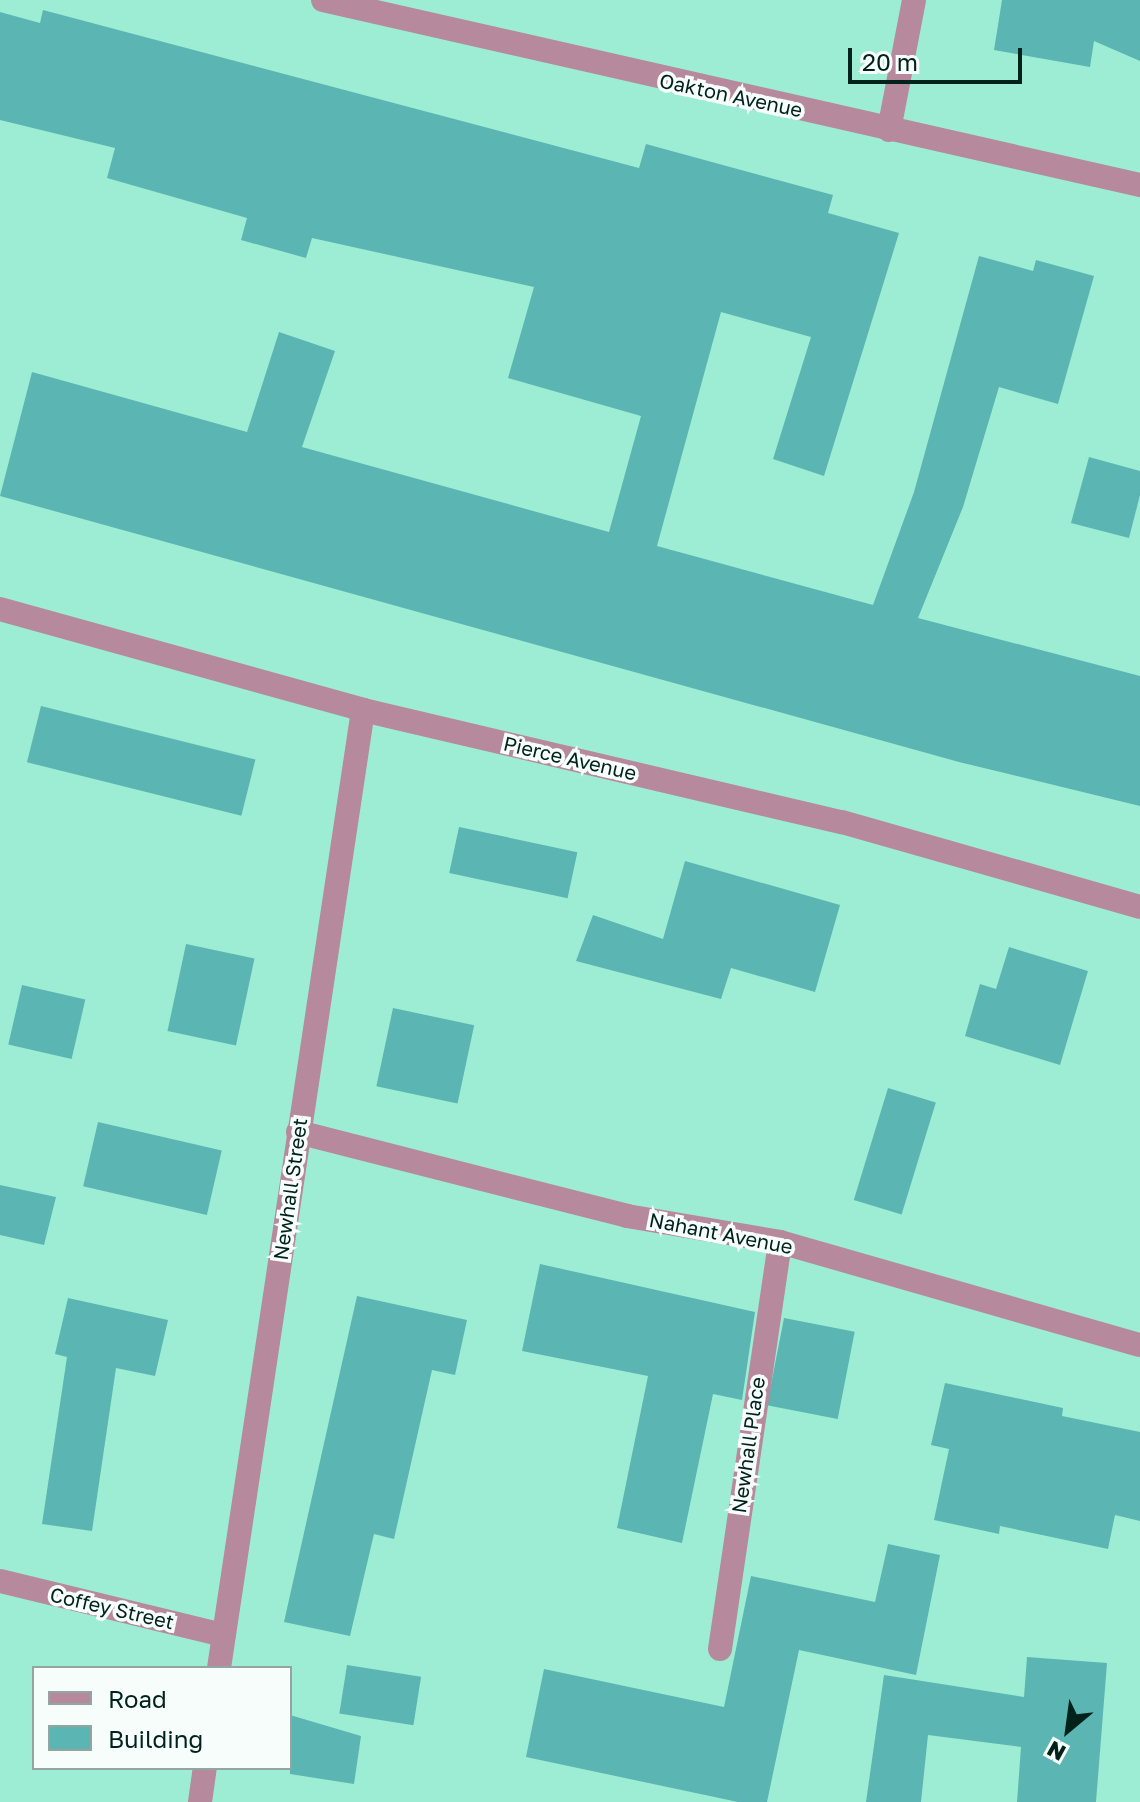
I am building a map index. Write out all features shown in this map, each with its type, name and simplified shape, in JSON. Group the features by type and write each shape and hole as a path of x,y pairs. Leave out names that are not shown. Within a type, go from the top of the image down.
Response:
{"street":[{"name":"Oakton Avenue","path":"323,0 1140,185"},
{"path":"889,130 914,0"},
{"name":"Pierce Avenue","path":"0,609 363,710 842,822 1140,907"},
{"name":"Newhall Street","path":"219,1666 363,710"},
{"name":"Nahant Avenue","path":"298,1132 627,1216 780,1242 1140,1345"},
{"name":"Newhall Place","path":"720,1649 780,1242"},
{"name":"Coffey Street","path":"0,1581 224,1635"},
{"path":"200,1802 205,1770"}],"building":[{"path":"1002,0 1140,0 1140,61 1094,41 1090,67 994,50"},
{"path":"43,10 639,168 646,144 833,195 828,213 899,233 824,476 773,459 811,337 721,312 657,546 873,605 914,492 979,256 1033,271 1036,260 1094,276 1058,404 999,387 963,507 918,618 1140,676 1140,806 959,762 0,496 32,372 247,432 279,332 335,351 302,447 609,532 641,416 508,378 534,287 312,238 306,258 241,240 247,218 107,178 115,148 0,120 0,12 40,23"},
{"path":"1089,457 1140,471 1140,495 1129,538 1071,523"},
{"path":"41,706 255,759 241,816 27,762"},
{"path":"459,827 577,852 568,898 449,873"},
{"path":"685,861 840,905 815,992 731,968 721,999 576,961 593,915 663,939"},
{"path":"186,944 254,959 236,1046 167,1031"},
{"path":"1009,947 1088,971 1060,1065 965,1036 980,984 996,989"},
{"path":"22,985 85,1000 72,1059 8,1044"},
{"path":"393,1008 474,1025 458,1104 376,1086"},
{"path":"888,1088 936,1103 902,1215 854,1200"},
{"path":"98,1122 222,1151 207,1215 83,1186"},
{"path":"0,1185 56,1197 44,1245 0,1235"},
{"path":"540,1264 755,1312 742,1400 713,1394 682,1543 617,1528 648,1376 522,1351"},
{"path":"357,1296 467,1320 455,1375 432,1370 394,1539 374,1534 350,1636 284,1622"},
{"path":"68,1298 168,1320 155,1376 116,1368 92,1531 42,1524 67,1357 55,1354"},
{"path":"784,1318 855,1332 838,1419 767,1405"},
{"path":"945,1383 1063,1408 1062,1416 1140,1432 1140,1521 1115,1515 1108,1549 1000,1526 999,1534 934,1520 949,1449 931,1445"},
{"path":"888,1544 940,1555 916,1675 799,1650 767,1802 738,1802 526,1757 544,1669 724,1707 751,1576 875,1602"},
{"path":"1027,1657 1107,1663 1096,1802 1017,1802 1021,1747 928,1735 921,1802 866,1802 884,1675 1024,1697"},
{"path":"347,1665 421,1677 413,1725 339,1713"},
{"path":"292,1716 361,1736 354,1784 290,1774"}]}
